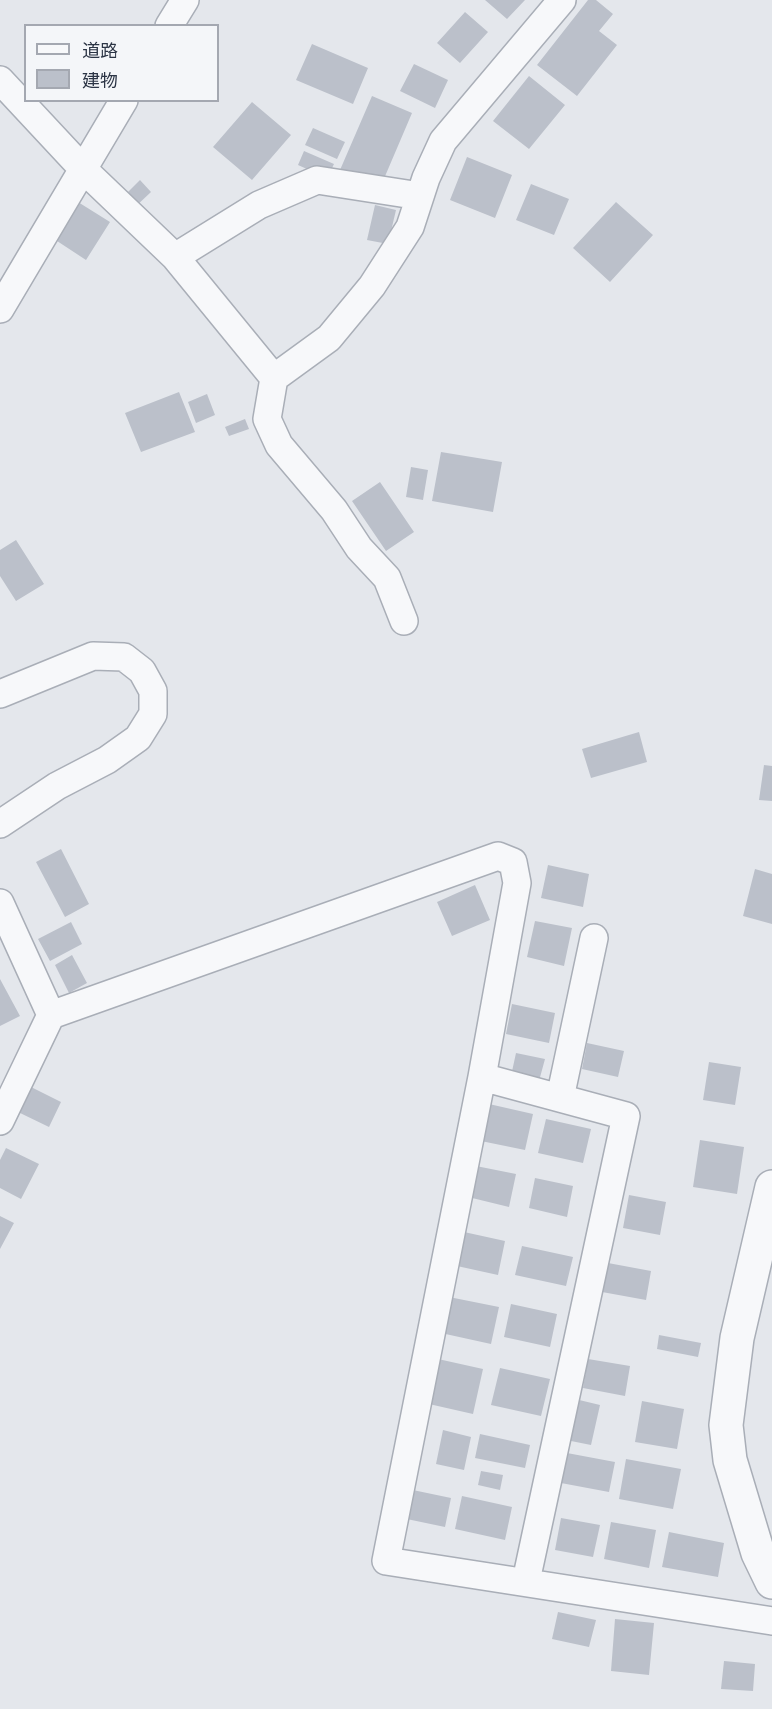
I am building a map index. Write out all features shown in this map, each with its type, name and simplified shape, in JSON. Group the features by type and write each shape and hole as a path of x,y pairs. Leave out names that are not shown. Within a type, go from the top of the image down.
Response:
{"street":[{"path":"170,24 184,0"},
{"path":"404,621 387,578 359,548 334,510 279,445 267,419 274,378 329,338 372,286 410,226 420,196 444,141 562,0"},
{"path":"0,80 83,169 175,257 274,378"},
{"path":"0,309 123,102"},
{"path":"175,257 259,205 317,180 420,196"},
{"path":"0,694 93,656 124,657 142,671 153,691 153,714 138,738 107,760 57,786 0,824"},
{"path":"0,1121 51,1015 492,858 506,857 513,862 517,883 482,1077 386,1561 772,1621"},
{"path":"0,903 51,1015"},
{"path":"560,1098 594,938"},
{"path":"482,1077 626,1116 526,1581"},
{"path":"772,1187 737,1338 726,1425 730,1460 758,1553 772,1582"}],"building":[{"path":"485,0 525,0 507,19"},
{"path":"588,0 596,0 613,14 599,31 617,45 577,96 537,65"},
{"path":"465,12 488,32 460,63 437,43"},
{"path":"312,44 368,68 353,104 296,80"},
{"path":"414,64 448,80 435,108 400,91"},
{"path":"529,76 565,105 529,149 493,121"},
{"path":"372,96 412,113 380,188 340,170"},
{"path":"252,102 291,135 252,180 213,147"},
{"path":"313,128 345,142 337,159 305,145"},
{"path":"304,151 334,164 327,178 298,165"},
{"path":"467,157 512,175 495,218 450,200"},
{"path":"140,180 151,192 134,208 123,197"},
{"path":"531,184 569,199 554,235 516,220"},
{"path":"78,202 110,222 86,260 54,239"},
{"path":"616,202 653,235 610,282 573,248"},
{"path":"375,205 396,210 388,244 367,240"},
{"path":"179,392 195,432 141,452 125,413"},
{"path":"207,394 215,415 196,423 188,402"},
{"path":"245,419 249,429 229,436 225,427"},
{"path":"441,452 502,462 493,512 432,501"},
{"path":"411,467 428,470 423,500 406,497"},
{"path":"380,482 414,532 386,551 352,501"},
{"path":"16,540 44,584 16,601 0,576 0,550"},
{"path":"639,732 647,762 591,778 582,749"},
{"path":"764,765 772,766 772,801 759,800"},
{"path":"61,849 89,904 65,917 36,862"},
{"path":"548,865 589,874 583,907 541,898"},
{"path":"755,869 772,874 772,924 743,916"},
{"path":"475,885 490,920 452,936 437,902"},
{"path":"535,921 572,928 564,966 527,957"},
{"path":"71,922 82,944 50,961 38,939"},
{"path":"72,955 87,983 69,993 55,965"},
{"path":"0,979 20,1016 0,1026"},
{"path":"512,1004 555,1013 549,1043 506,1034"},
{"path":"587,1043 624,1051 618,1077 582,1069"},
{"path":"516,1053 545,1059 539,1081 511,1076"},
{"path":"709,1062 741,1067 735,1105 703,1100"},
{"path":"31,1087 61,1102 49,1127 18,1112"},
{"path":"489,1104 533,1114 525,1150 481,1141"},
{"path":"546,1119 591,1129 583,1163 538,1153"},
{"path":"700,1140 744,1147 737,1194 693,1187"},
{"path":"6,1148 39,1164 21,1199 0,1188 0,1160"},
{"path":"471,1165 516,1174 509,1207 464,1196"},
{"path":"535,1178 573,1186 567,1217 529,1208"},
{"path":"629,1195 666,1202 660,1235 623,1228"},
{"path":"0,1216 14,1223 0,1249"},
{"path":"464,1232 505,1241 498,1275 457,1266"},
{"path":"522,1246 573,1257 566,1286 515,1275"},
{"path":"608,1263 651,1271 646,1300 602,1292"},
{"path":"449,1297 499,1307 491,1344 441,1333"},
{"path":"511,1304 557,1314 550,1347 504,1337"},
{"path":"659,1335 701,1343 698,1357 657,1349"},
{"path":"438,1359 483,1369 473,1414 429,1404"},
{"path":"588,1359 630,1366 625,1396 583,1388"},
{"path":"500,1368 550,1379 541,1416 491,1405"},
{"path":"575,1399 600,1405 591,1445 566,1440"},
{"path":"642,1401 684,1409 677,1449 635,1442"},
{"path":"443,1430 471,1437 464,1470 436,1464"},
{"path":"480,1434 530,1445 525,1468 475,1458"},
{"path":"567,1453 615,1462 609,1492 561,1483"},
{"path":"626,1459 681,1469 673,1509 619,1499"},
{"path":"481,1471 503,1475 500,1490 478,1485"},
{"path":"408,1489 451,1498 445,1527 402,1518"},
{"path":"462,1496 512,1507 505,1540 455,1529"},
{"path":"561,1518 600,1525 593,1557 555,1550"},
{"path":"611,1522 656,1530 649,1568 604,1559"},
{"path":"669,1532 724,1543 718,1577 662,1567"},
{"path":"558,1612 596,1620 589,1647 552,1639"},
{"path":"615,1619 654,1623 649,1675 611,1671"},
{"path":"724,1661 755,1664 753,1691 721,1689"}]}
